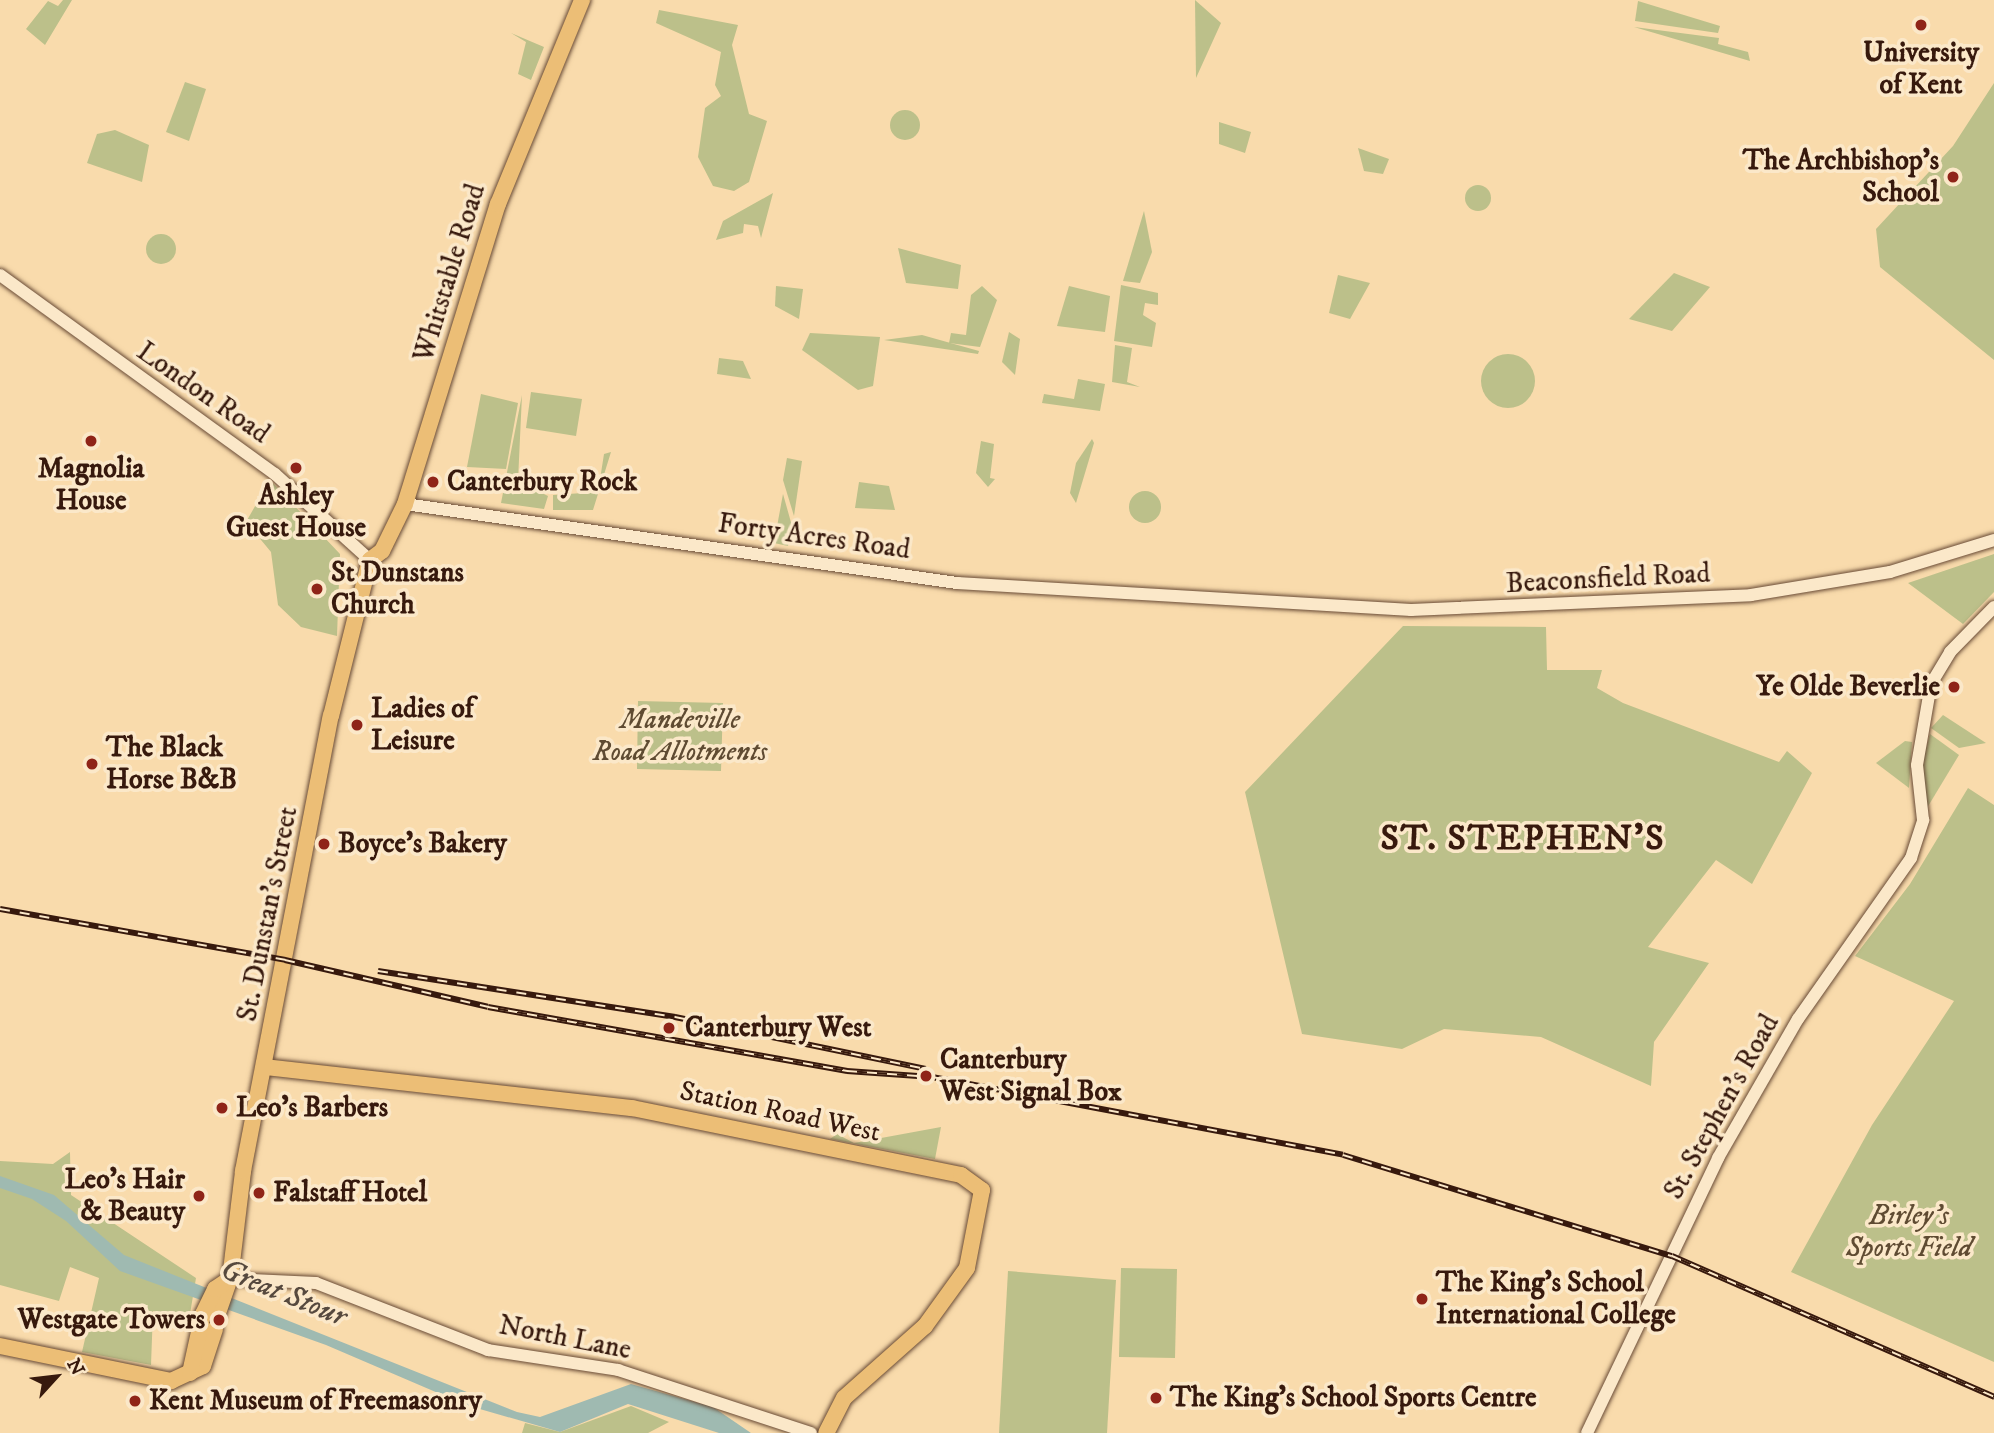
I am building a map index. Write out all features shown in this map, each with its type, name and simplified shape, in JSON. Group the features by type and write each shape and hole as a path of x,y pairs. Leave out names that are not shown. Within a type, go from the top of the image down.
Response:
{"main road":[{"name":"Whitstable Road","path":"370,560 382,551 405,504 498,204 582,0"},
{"name":"St. Dunstan's Street","path":"218,1303 331,716 370,560"},
{"name":"Station Road West","path":"265,1067 632,1108 961,1175 982,1191 967,1268 925,1326 844,1398 826,1433"},
{"path":"188,1375 218,1303"},
{"path":"0,1346 152,1379 188,1375 213,1351 218,1303"}],"street":[{"name":"London Road","path":"0,275 275,474 370,560"},
{"name":"Forty Acres Road","path":"405,504 957,583 1218,596"},
{"name":"Beaconsfield Road","path":"1218,596 1411,610 1685,600 1852,580 1994,540"},
{"name":"St. Stephen's Road","path":"1587,1433 1712,1168 1798,1019 1911,858 1923,820 1917,765 1931,684 1950,652 1994,607"},
{"name":"North Lane","path":"218,1303 316,1283 488,1350 618,1370 811,1433"}],"green space":[{"path":"63,0 72,0 45,45 26,29 48,1 58,6"},
{"path":"1195,0 1221,23 1196,78"},
{"path":"1638,1 1720,26 1718,33 1635,21"},
{"path":"659,10 738,25 732,45 749,114 767,121 749,182 734,191 713,186 698,157 705,108 721,96 715,85 721,52 656,23"},
{"path":"1634,27 1719,38 1718,44 1748,52 1750,61"},
{"path":"511,33 544,47 531,80 518,74 526,42"},
{"path":"185,82 206,89 189,141 166,132"},
{"name":"The Archbishop's School","path":"1994,83 1994,360 1880,267 1876,229 1953,146"},
{"path":"905,110 915,115 920,125 915,135 905,140 895,135 890,125 895,115"},
{"path":"1219,122 1251,132 1245,153 1219,144"},
{"path":"115,130 149,145 142,182 87,163 97,134"},
{"path":"1358,148 1389,159 1383,174 1364,171"},
{"path":"1478,185 1487,189 1491,198 1487,207 1478,211 1469,207 1465,198 1469,189"},
{"path":"773,193 761,238 758,226 744,224 743,233 716,240 723,221"},
{"path":"1144,211 1152,252 1140,283 1123,281"},
{"path":"161,234 172,238 176,249 172,260 161,264 150,260 146,249 150,238"},
{"path":"898,248 961,265 958,289 906,283"},
{"path":"1674,273 1710,287 1672,331 1629,319"},
{"path":"1338,275 1370,283 1350,319 1329,313"},
{"path":"1121,285 1158,293 1158,305 1145,303 1143,315 1156,323 1152,347 1114,341"},
{"path":"776,286 803,289 799,319 775,306"},
{"path":"982,286 997,300 980,347 949,343 951,333 966,335 971,295"},
{"path":"1069,286 1110,296 1105,332 1057,326"},
{"path":"1009,332 1020,339 1015,375 1002,362"},
{"path":"810,333 880,337 873,386 858,390 802,350"},
{"path":"922,335 979,351 978,354 884,340"},
{"path":"1115,345 1132,348 1127,382 1140,387 1112,382"},
{"path":"1508,354 1527,362 1535,381 1527,400 1508,408 1489,400 1481,381 1489,362"},
{"path":"719,358 743,361 751,379 717,374"},
{"path":"1078,379 1105,384 1100,411 1042,403 1044,394 1074,399"},
{"path":"531,392 582,399 576,436 526,428"},
{"path":"481,394 518,403 506,469 467,467"},
{"path":"522,395 518,481 548,496 544,509 501,503"},
{"path":"1092,439 1094,443 1076,503 1070,493 1076,463"},
{"path":"981,441 994,444 990,478 995,479 988,487 976,473"},
{"path":"611,452 593,510 553,510 553,495 598,492 604,454"},
{"path":"787,458 802,461 794,516 783,480"},
{"path":"270,480 340,554 337,636 301,627 278,605 271,552 246,522"},
{"path":"859,482 889,486 895,510 855,508"},
{"path":"1145,491 1156,496 1161,507 1156,518 1145,523 1134,518 1129,507 1134,496"},
{"path":"783,494 792,526 788,546 774,543"},
{"path":"1994,554 1994,592 1963,624 1908,583"},
{"path":"1403,626 1546,627 1547,670 1602,670 1597,688 1623,703 1779,762 1787,751 1812,773 1752,884 1716,860 1648,947 1709,963 1654,1042 1651,1086 1541,1037 1444,1029 1402,1049 1302,1034 1245,792"},
{"name":"Mandeville Road Allotments","path":"638,701 723,703 721,771 637,769"},
{"path":"1943,715 1986,743 1959,748 1931,728"},
{"path":"1930,734 1959,755 1927,808 1922,762"},
{"path":"1905,741 1912,742 1909,788 1876,763"},
{"name":"Birley's Sports Field","path":"1968,788 1994,805 1994,1362 1791,1272 1872,1125 1954,1001 1855,956 1910,884"},
{"path":"941,1127 935,1159 830,1139 837,1134 854,1143"},
{"path":"70,1152 71,1195 196,1278 189,1320 153,1311 151,1365 82,1352 99,1278 70,1267 59,1301 0,1285 0,1161 53,1164"},
{"path":"1121,1268 1177,1269 1175,1358 1119,1357"},
{"path":"1008,1271 1116,1280 1107,1433 999,1433"},
{"path":"631,1406 669,1422 648,1433 522,1433 525,1423 560,1432"}],"water":[{"path":"0,1176 54,1195 124,1255 517,1412 540,1417 631,1384 713,1407 751,1433 719,1433 628,1404 560,1432 466,1405 326,1345 120,1271 66,1221 32,1199 0,1188"}],"railway":[{"path":"0,909 285,960 488,1007 847,1071 932,1077 1343,1155 1672,1256 1994,1397"},
{"path":"378,971 675,1017 926,1069"}],"place":[{"name":"University of Kent","path":"1921,25"},
{"name":"The Archbishop's School","path":"1953,177"},
{"name":"Magnolia House","path":"91,441"},
{"name":"Ashley Guest House","path":"296,468"},
{"name":"Canterbury Rock","path":"433,482"},
{"name":"St Dunstans Church","path":"317,589"},
{"name":"Ye Olde Beverlie","path":"1954,687"},
{"name":"Ladies of Leisure","path":"357,725"},
{"name":"The Black Horse B&B","path":"92,764"},
{"name":"Boyce's Bakery","path":"324,844"},
{"name":"Canterbury West","path":"669,1028"},
{"name":"Canterbury West Signal Box","path":"926,1076"},
{"name":"Leo's Barbers","path":"222,1108"},
{"name":"Falstaff Hotel","path":"259,1193"},
{"name":"Leo's Hair & Beauty","path":"199,1196"},
{"name":"The King's School International College","path":"1422,1299"},
{"name":"Westgate Towers","path":"219,1320"},
{"name":"The King's School Sports Centre","path":"1156,1398"},
{"name":"Kent Museum of Freemasonry","path":"135,1401"}],"district":[{"name":"ST. STEPHEN'S","path":"1523,839"}],"water label":[{"name":"Great Stour","path":"283,1294"}]}
